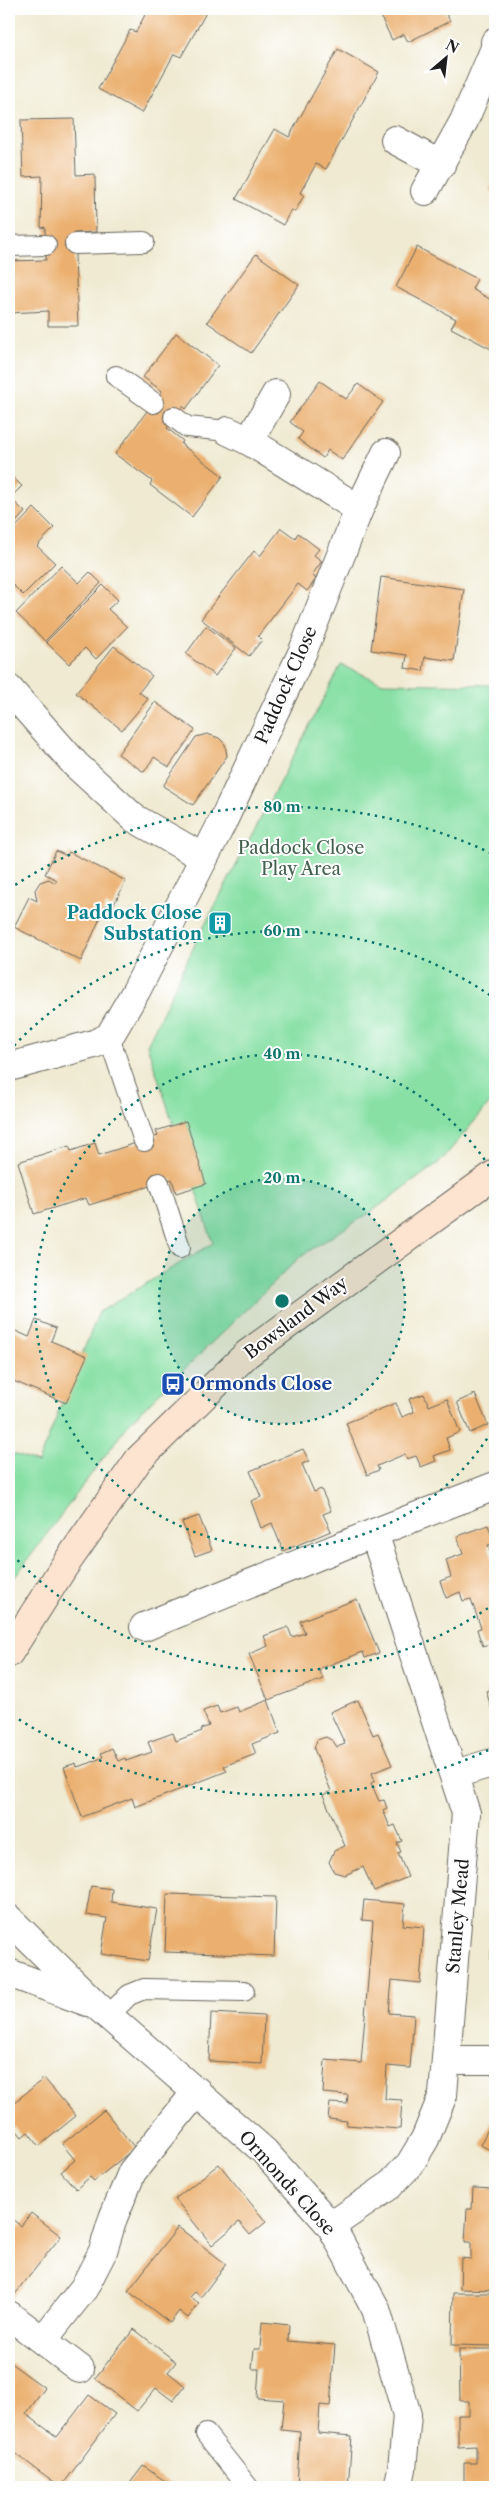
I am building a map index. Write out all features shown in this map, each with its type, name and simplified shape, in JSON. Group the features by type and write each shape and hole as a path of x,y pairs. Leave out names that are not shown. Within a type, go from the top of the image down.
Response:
{"street":[{"path":"425,192 464,121 495,48 495,42"},
{"path":"395,140 441,165"},
{"path":"276,394 239,436 359,509"},
{"name":"Paddock Close","path":"109,1037 136,991 204,858 303,651 359,509 386,453"},
{"path":"9,688 76,766 134,818 204,858"},
{"path":"9,1067 94,1044 109,1037"},
{"name":"Bowsland Way","path":"9,1653 63,1568 139,1459 246,1354 492,1174"},
{"path":"144,1627 495,1486"},
{"name":"Stanley Mead","path":"332,2226 389,2186 410,2164 425,2139 443,2095 466,1813 455,1774 374,1533"},
{"path":"455,1774 495,1762"},
{"name":"Ormonds Close","path":"9,1919 102,2010 264,2151 332,2226 376,2309 407,2415 402,2470 398,2487"},
{"name":"Ormonds Close","path":"9,1973 102,2010"},
{"path":"447,2060 495,2060"},
{"path":"43,2340 84,2288 103,2251 113,2218 132,2172 196,2091"},
{"path":"9,2315 80,2369"}],"lane":[{"path":"75,244 144,242"},
{"path":"9,246 46,245"},
{"path":"116,376 154,402"},
{"path":"174,417 187,427 239,436"},
{"path":"109,1037 144,1141"},
{"path":"159,1183 180,1248"},
{"path":"102,2010 144,1989 244,1991"},
{"path":"206,2434 248,2487"}],"green space":[{"name":"Paddock Close Play Area","path":"341,665 383,683 495,685 495,1097 441,1161 371,1212 301,1256 130,1422 9,1585 9,1452 38,1463 99,1312 213,1243 147,1045 197,940"}],"building":[{"path":"148,9 203,9 207,11 181,57 174,54 142,113 98,89 130,30 136,32"},
{"path":"393,9 444,9 450,21 408,42 404,34 392,40 380,15"},
{"path":"338,49 379,72 326,169 316,164 300,193 304,195 295,212 291,210 283,225 236,199 275,129 289,137"},
{"path":"74,119 76,175 95,174 96,232 74,233 78,326 48,326 48,311 9,313 9,261 46,260 45,227 41,228 42,176 23,177 21,120"},
{"path":"495,179 495,193 490,190"},
{"path":"417,247 477,279 472,289 495,302 495,351 451,328 456,319 396,287"},
{"path":"256,254 299,285 251,353 207,322"},
{"path":"176,333 218,365 186,409 183,406 167,428 183,441 181,444 223,476 192,517 150,485 152,481 115,454 162,391 143,377"},
{"path":"320,381 346,399 358,384 383,402 342,460 328,450 323,458 298,439 303,432 290,422"},
{"path":"10,475 22,486 10,498 25,512 9,530"},
{"path":"34,508 54,528 37,546 55,563 23,595 10,582 9,584 9,534"},
{"path":"281,528 295,538 298,533 319,549 314,555 322,561 312,575 316,579 307,591 298,584 258,636 262,640 249,656 201,619 254,551 260,556"},
{"path":"61,566 79,583 90,572 101,583 45,641 16,613"},
{"path":"381,577 464,589 454,661 425,657 423,671 405,668 407,655 371,650"},
{"path":"103,585 118,600 108,609 127,627 96,659 85,648 69,664 46,642"},
{"path":"206,626 236,648 215,676 186,654"},
{"path":"114,646 152,676 139,692 148,699 122,730 76,693"},
{"path":"155,702 195,730 169,767 154,757 144,772 118,754"},
{"path":"207,734 219,738 225,744 227,756 193,805 163,786 196,737"},
{"path":"56,851 67,856 69,852 126,881 112,908 106,905 81,961 14,927 29,897 37,901 35,890 40,882 49,879 55,883 57,880 45,874"},
{"name":"Paddock Close Substation","path":"218,915 227,919 220,936 210,932"},
{"path":"186,1121 206,1184 176,1193 172,1179 89,1205 86,1198 34,1214 18,1162 69,1146 71,1151 95,1143 99,1155 158,1136 156,1131"},
{"path":"36,1320 56,1328 51,1341 87,1356 66,1403 11,1380 9,1384 9,1328 29,1337"},
{"path":"424,1394 429,1406 447,1399 460,1432 446,1438 450,1450 434,1456 436,1461 421,1467 416,1456 407,1459 405,1454 377,1466 379,1470 367,1475 346,1423 396,1403 402,1417 414,1412 409,1399"},
{"path":"475,1394 488,1425 470,1433 457,1402"},
{"path":"303,1449 309,1461 302,1464 314,1492 321,1489 331,1511 323,1514 331,1531 283,1551 272,1523 261,1528 251,1501 261,1497 250,1471"},
{"path":"199,1516 212,1550 195,1556 182,1522"},
{"path":"488,1525 495,1543 488,1545 495,1567 495,1661 489,1644 483,1646 479,1636 477,1629 481,1628 471,1599 463,1601 460,1592 446,1598 440,1581 451,1577 446,1560 463,1554 457,1536"},
{"path":"357,1599 379,1653 365,1658 363,1652 319,1669 323,1679 268,1700 249,1654 268,1646 264,1636 288,1627 292,1637 305,1633 300,1621"},
{"path":"495,1688 495,1709 492,1710 486,1691"},
{"path":"268,1700 280,1733 252,1744 256,1754 224,1766 227,1771 135,1807 132,1798 82,1817 64,1767 76,1763 77,1767 90,1763 103,1757 101,1753 112,1748 118,1761 125,1758 126,1761 152,1752 148,1742 173,1733 176,1741 202,1731 201,1729 209,1726 203,1711 217,1706 220,1713 237,1707 239,1712"},
{"path":"358,1700 373,1735 378,1733 392,1765 372,1773 375,1781 371,1783 379,1801 384,1800 387,1808 383,1810 390,1827 395,1825 402,1841 397,1843 401,1852 398,1853 408,1877 374,1891 363,1867 345,1875 334,1872 329,1862 334,1851 345,1846 323,1795 331,1791 314,1749 317,1740 326,1737 333,1741 337,1747 345,1744 330,1712"},
{"path":"91,1886 112,1889 111,1902 157,1909 148,1961 101,1954 107,1918 86,1915"},
{"path":"167,1894 276,1897 274,1956 165,1952"},
{"path":"364,1900 405,1904 403,1925 424,1927 420,1983 392,1980 389,2013 414,2015 410,2068 387,2066 385,2099 402,2100 400,2129 346,2125 347,2121 328,2119 330,2103 347,2104 348,2095 323,2093 325,2060 361,2063 373,1921 362,1920"},
{"path":"491,1950 495,1950 495,1986 491,1986"},
{"path":"211,2013 264,2016 262,2064 209,2061"},
{"path":"44,2078 76,2116 39,2146 28,2132 22,2137 9,2121 13,2116 9,2107"},
{"path":"104,2110 135,2148 94,2181 90,2177 76,2189 61,2172 75,2160 62,2144"},
{"path":"495,2115 495,2152 480,2145"},
{"path":"219,2164 266,2222 250,2235 239,2222 212,2245 175,2199"},
{"path":"473,2188 495,2189 495,2290 460,2289 461,2258 471,2259 471,2242 465,2242 467,2209 472,2209"},
{"path":"31,2213 61,2236 9,2302 9,2217 21,2226"},
{"path":"178,2227 226,2264 201,2297 195,2292 190,2297 199,2304 188,2318 179,2311 170,2323 128,2291"},
{"path":"453,2293 495,2293 495,2346 452,2345"},
{"path":"262,2322 289,2325 288,2341 335,2345 330,2406 320,2405 318,2433 352,2436 348,2487 297,2487 300,2432 281,2430 284,2400 257,2398 259,2369 252,2369 254,2349 260,2349"},
{"path":"134,2329 176,2362 168,2372 185,2386 173,2401 156,2388 137,2411 95,2378"},
{"path":"459,2349 495,2349 495,2487 464,2487 464,2463 476,2463 476,2446 458,2447 458,2415 469,2415 469,2401 460,2401"},
{"path":"9,2362 45,2388 26,2414 57,2437 89,2395 115,2414 61,2487 9,2449 9,2433 11,2430 9,2428"},
{"path":"143,2466 174,2487 127,2487"}],"place":[{"name":"Paddock Close Substation","path":"220,923"},
{"name":"Ormonds Close","path":"173,1384"}]}
